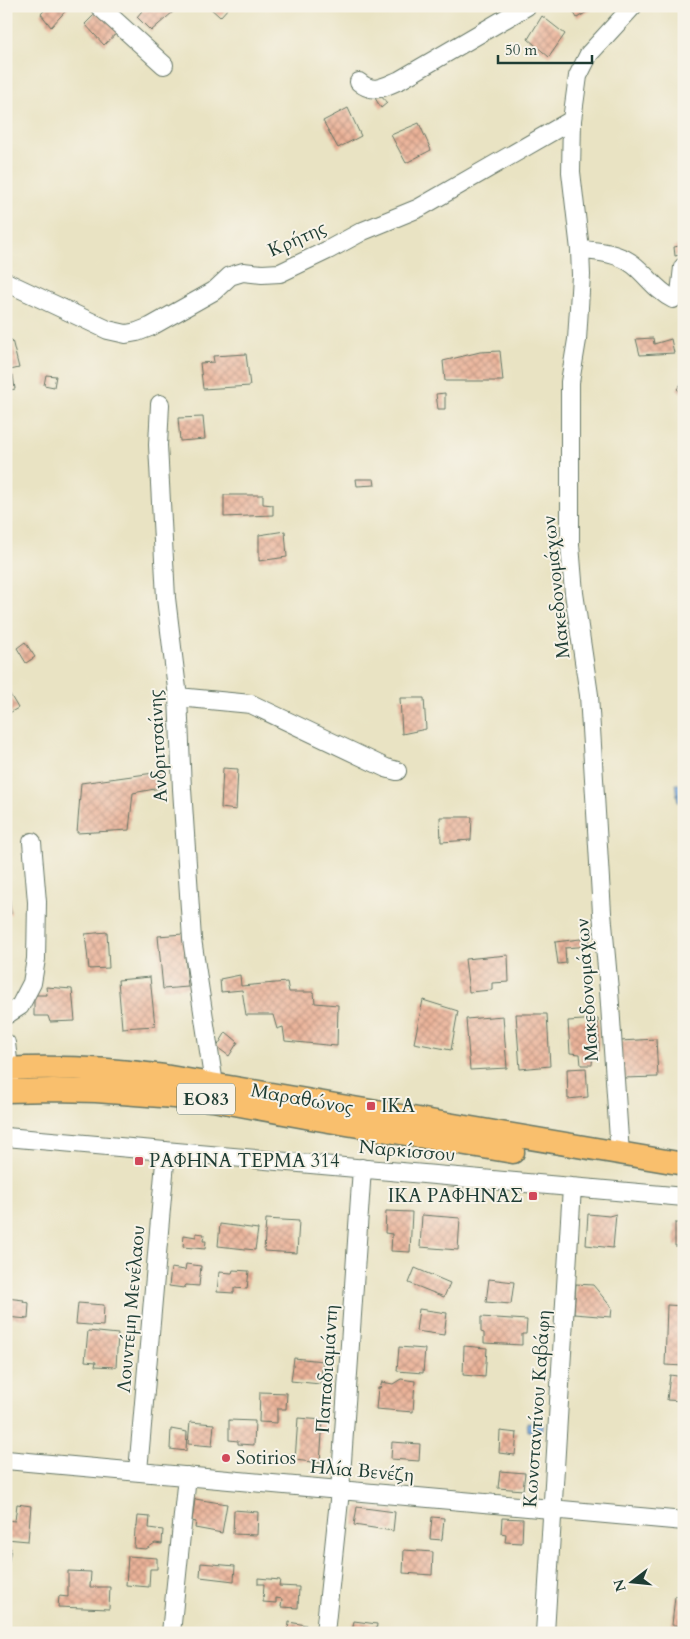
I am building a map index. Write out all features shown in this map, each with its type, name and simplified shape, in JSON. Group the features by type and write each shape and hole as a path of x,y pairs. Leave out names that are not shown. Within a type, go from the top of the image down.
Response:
{"main road":[{"name":"Μαραθώνος","path":"8,1069 37,1067 130,1072 214,1084 684,1164"},
{"name":"Μαραθώνος","path":"7,1091 96,1091 213,1100 684,1180"}],"street":[{"path":"99,6 164,65"},
{"path":"359,82 366,89 371,90 400,80 527,6"},
{"name":"Μακεδονομάχων","path":"620,1154 602,913 590,695 574,593 570,545 570,382 577,340 581,275 571,172 572,120 578,76 590,54 633,6"},
{"name":"Κρήτης","path":"6,282 108,330 126,334 137,332 150,327 214,291 230,276 242,272 280,273 363,231 419,208 572,120"},
{"path":"580,250 601,252 620,257 633,264 664,295 673,299 680,294 683,267"},
{"name":"Ανδριτσαίνης","path":"160,404 158,445 166,598 178,697 192,939 214,1084"},
{"path":"178,697 251,704 386,768 397,771"},
{"path":"6,1015 20,1006 32,983 36,959 38,902 32,842"},
{"path":"6,1043 7,1091"},
{"name":"Ναρκίσσου","path":"6,1137 684,1197"},
{"name":"Λουντέμη Μενέλαου","path":"138,1472 166,1151"},
{"name":"Παπαδιαμάντη","path":"325,1633 340,1491 362,1168"},
{"name":"Κωνσταντίνου Καβάφη","path":"544,1633 572,1187"},
{"name":"Ηλία Βενέζη","path":"6,1460 684,1521"},
{"path":"172,1633 187,1476"}],"water":[{"path":"675,784 684,784 684,802 678,802"},
{"path":"527,1422 544,1424 542,1432 528,1431"}],"building":[{"path":"48,6 70,6 51,27 41,14"},
{"path":"146,6 167,6 173,12 151,31 137,17"},
{"path":"208,6 230,6 220,17"},
{"path":"570,6 588,6 590,10 577,18"},
{"path":"98,11 119,31 104,45 85,24"},
{"path":"542,16 565,34 549,57 528,39"},
{"path":"381,96 387,103 381,108 375,98"},
{"path":"348,108 361,136 338,148 323,121"},
{"path":"419,123 431,150 406,163 391,135"},
{"path":"684,245 684,254 675,256 674,247"},
{"path":"653,338 654,344 671,339 674,353 640,355 636,339"},
{"path":"12,340 19,368 6,371 6,341"},
{"path":"500,351 503,381 445,381 443,361 480,352"},
{"path":"246,354 250,386 203,389 200,363 214,362 213,356"},
{"path":"13,375 15,389 6,391 6,376"},
{"path":"46,375 56,376 54,387 44,385"},
{"path":"684,380 684,394 677,389"},
{"path":"445,393 445,409 438,409 436,394"},
{"path":"203,417 205,439 180,441 178,418"},
{"path":"356,479 374,479 375,485 357,486"},
{"path":"224,495 263,495 263,504 273,505 273,515 224,517"},
{"path":"285,531 287,557 259,561 259,535"},
{"path":"25,642 35,657 26,663 17,648"},
{"path":"8,691 18,708 6,715 6,692"},
{"path":"400,698 424,698 426,729 402,734"},
{"path":"223,768 238,769 236,810 221,808"},
{"path":"161,772 160,788 133,793 129,830 77,833 81,783"},
{"path":"440,817 472,817 471,840 441,842"},
{"path":"9,893 11,914 6,915 6,894"},
{"path":"107,932 109,968 89,969 85,934"},
{"path":"183,934 188,987 163,989 158,936"},
{"path":"589,938 590,946 565,948 566,963 558,964 555,942"},
{"path":"508,955 509,982 492,983 492,990 469,992 465,959"},
{"path":"240,975 241,986 287,982 289,992 314,992 315,1003 338,1005 337,1046 285,1041 283,1027 277,1029 273,1015 246,1015 242,990 221,992 220,979"},
{"path":"150,977 155,1026 122,1028 118,980"},
{"path":"46,987 72,989 75,1021 50,1022 48,1016 34,1016 34,995 47,995"},
{"path":"423,1000 458,1011 451,1050 414,1043"},
{"path":"516,1014 547,1014 550,1066 520,1069"},
{"path":"503,1016 507,1068 470,1070 466,1019"},
{"path":"598,1019 599,1051 593,1052 592,1065 581,1065 580,1054 570,1053 568,1021"},
{"path":"226,1032 238,1042 229,1056 217,1047"},
{"path":"656,1039 658,1077 623,1078 620,1041"},
{"path":"586,1068 588,1097 568,1099 567,1069"},
{"path":"386,1211 412,1212 410,1252 391,1251 392,1234 385,1233"},
{"path":"588,1214 609,1216 616,1214 613,1248 586,1245"},
{"path":"422,1215 460,1218 458,1250 420,1247"},
{"path":"266,1219 299,1221 297,1253 264,1251"},
{"path":"675,1223 684,1223 684,1246 675,1246"},
{"path":"220,1224 258,1229 255,1250 218,1246"},
{"path":"196,1233 204,1234 203,1241 206,1241 205,1249 183,1247 184,1235 196,1237"},
{"path":"186,1264 201,1266 199,1286 186,1285 184,1288 169,1286 171,1268 185,1270"},
{"path":"415,1268 450,1283 444,1297 409,1283"},
{"path":"233,1270 249,1271 247,1289 234,1288 234,1293 217,1292 219,1272 232,1273"},
{"path":"489,1279 514,1282 511,1304 486,1302"},
{"path":"576,1284 593,1285 612,1308 611,1317 574,1314"},
{"path":"6,1298 24,1300 23,1302 29,1303 28,1319 6,1317"},
{"path":"78,1303 104,1305 103,1326 76,1324"},
{"path":"667,1305 684,1306 684,1366 665,1365"},
{"path":"419,1309 447,1313 444,1335 416,1331"},
{"path":"481,1317 527,1320 526,1334 522,1334 522,1345 484,1343 484,1333 481,1332"},
{"path":"88,1331 118,1334 116,1367 95,1366 96,1362 85,1361"},
{"path":"464,1346 487,1348 485,1377 463,1375"},
{"path":"399,1347 425,1349 423,1373 397,1371"},
{"path":"294,1358 323,1361 320,1384 291,1381"},
{"path":"670,1375 684,1377 684,1401 667,1400"},
{"path":"401,1379 415,1381 413,1412 376,1409 378,1388 380,1388 382,1382 393,1384"},
{"path":"260,1392 287,1393 286,1409 277,1409 277,1423 259,1422"},
{"path":"298,1418 323,1420 320,1463 295,1460"},
{"path":"229,1420 255,1421 254,1445 238,1444 238,1441 229,1440"},
{"path":"190,1422 214,1424 212,1446 188,1444"},
{"path":"171,1429 187,1432 186,1451 170,1449"},
{"path":"500,1431 517,1433 515,1455 499,1453"},
{"path":"392,1442 420,1444 419,1461 391,1459"},
{"path":"500,1471 525,1473 523,1490 498,1488"},
{"path":"195,1499 227,1504 222,1533 195,1528 196,1522 192,1521"},
{"path":"17,1504 31,1506 28,1541 6,1539 6,1520 15,1521"},
{"path":"357,1507 395,1512 393,1531 354,1525"},
{"path":"234,1510 258,1512 257,1535 233,1534"},
{"path":"138,1516 150,1517 149,1528 163,1530 162,1544 155,1543 146,1549 134,1548"},
{"path":"432,1517 444,1518 442,1540 430,1539"},
{"path":"502,1518 523,1519 522,1543 505,1542 506,1534 501,1533"},
{"path":"6,1548 11,1548 7,1573 6,1573"},
{"path":"404,1550 433,1552 432,1575 403,1573"},
{"path":"128,1556 157,1558 157,1569 150,1569 149,1587 126,1585"},
{"path":"201,1563 235,1566 234,1581 200,1577"},
{"path":"68,1571 91,1572 90,1587 110,1587 109,1609 58,1607 59,1596 68,1597"},
{"path":"258,1578 280,1580 279,1586 299,1587 298,1608 281,1607 282,1599 276,1598 276,1603 263,1602 264,1584 258,1584"},
{"path":"675,1596 684,1597 684,1626 672,1625"},
{"path":"354,1621 377,1624 376,1633 352,1633"},
{"path":"289,1622 306,1625 305,1633 288,1633"}],"place":[{"name":"ΙΚΑ","path":"371,1106"},
{"name":"ΡΑΦΗΝΑ ΤΕΡΜΑ 314","path":"139,1161"},
{"name":"ΙΚΑ ΡΑΦΗΝΑΣ","path":"533,1196"},
{"name":"Sotirios","path":"226,1458"}]}
